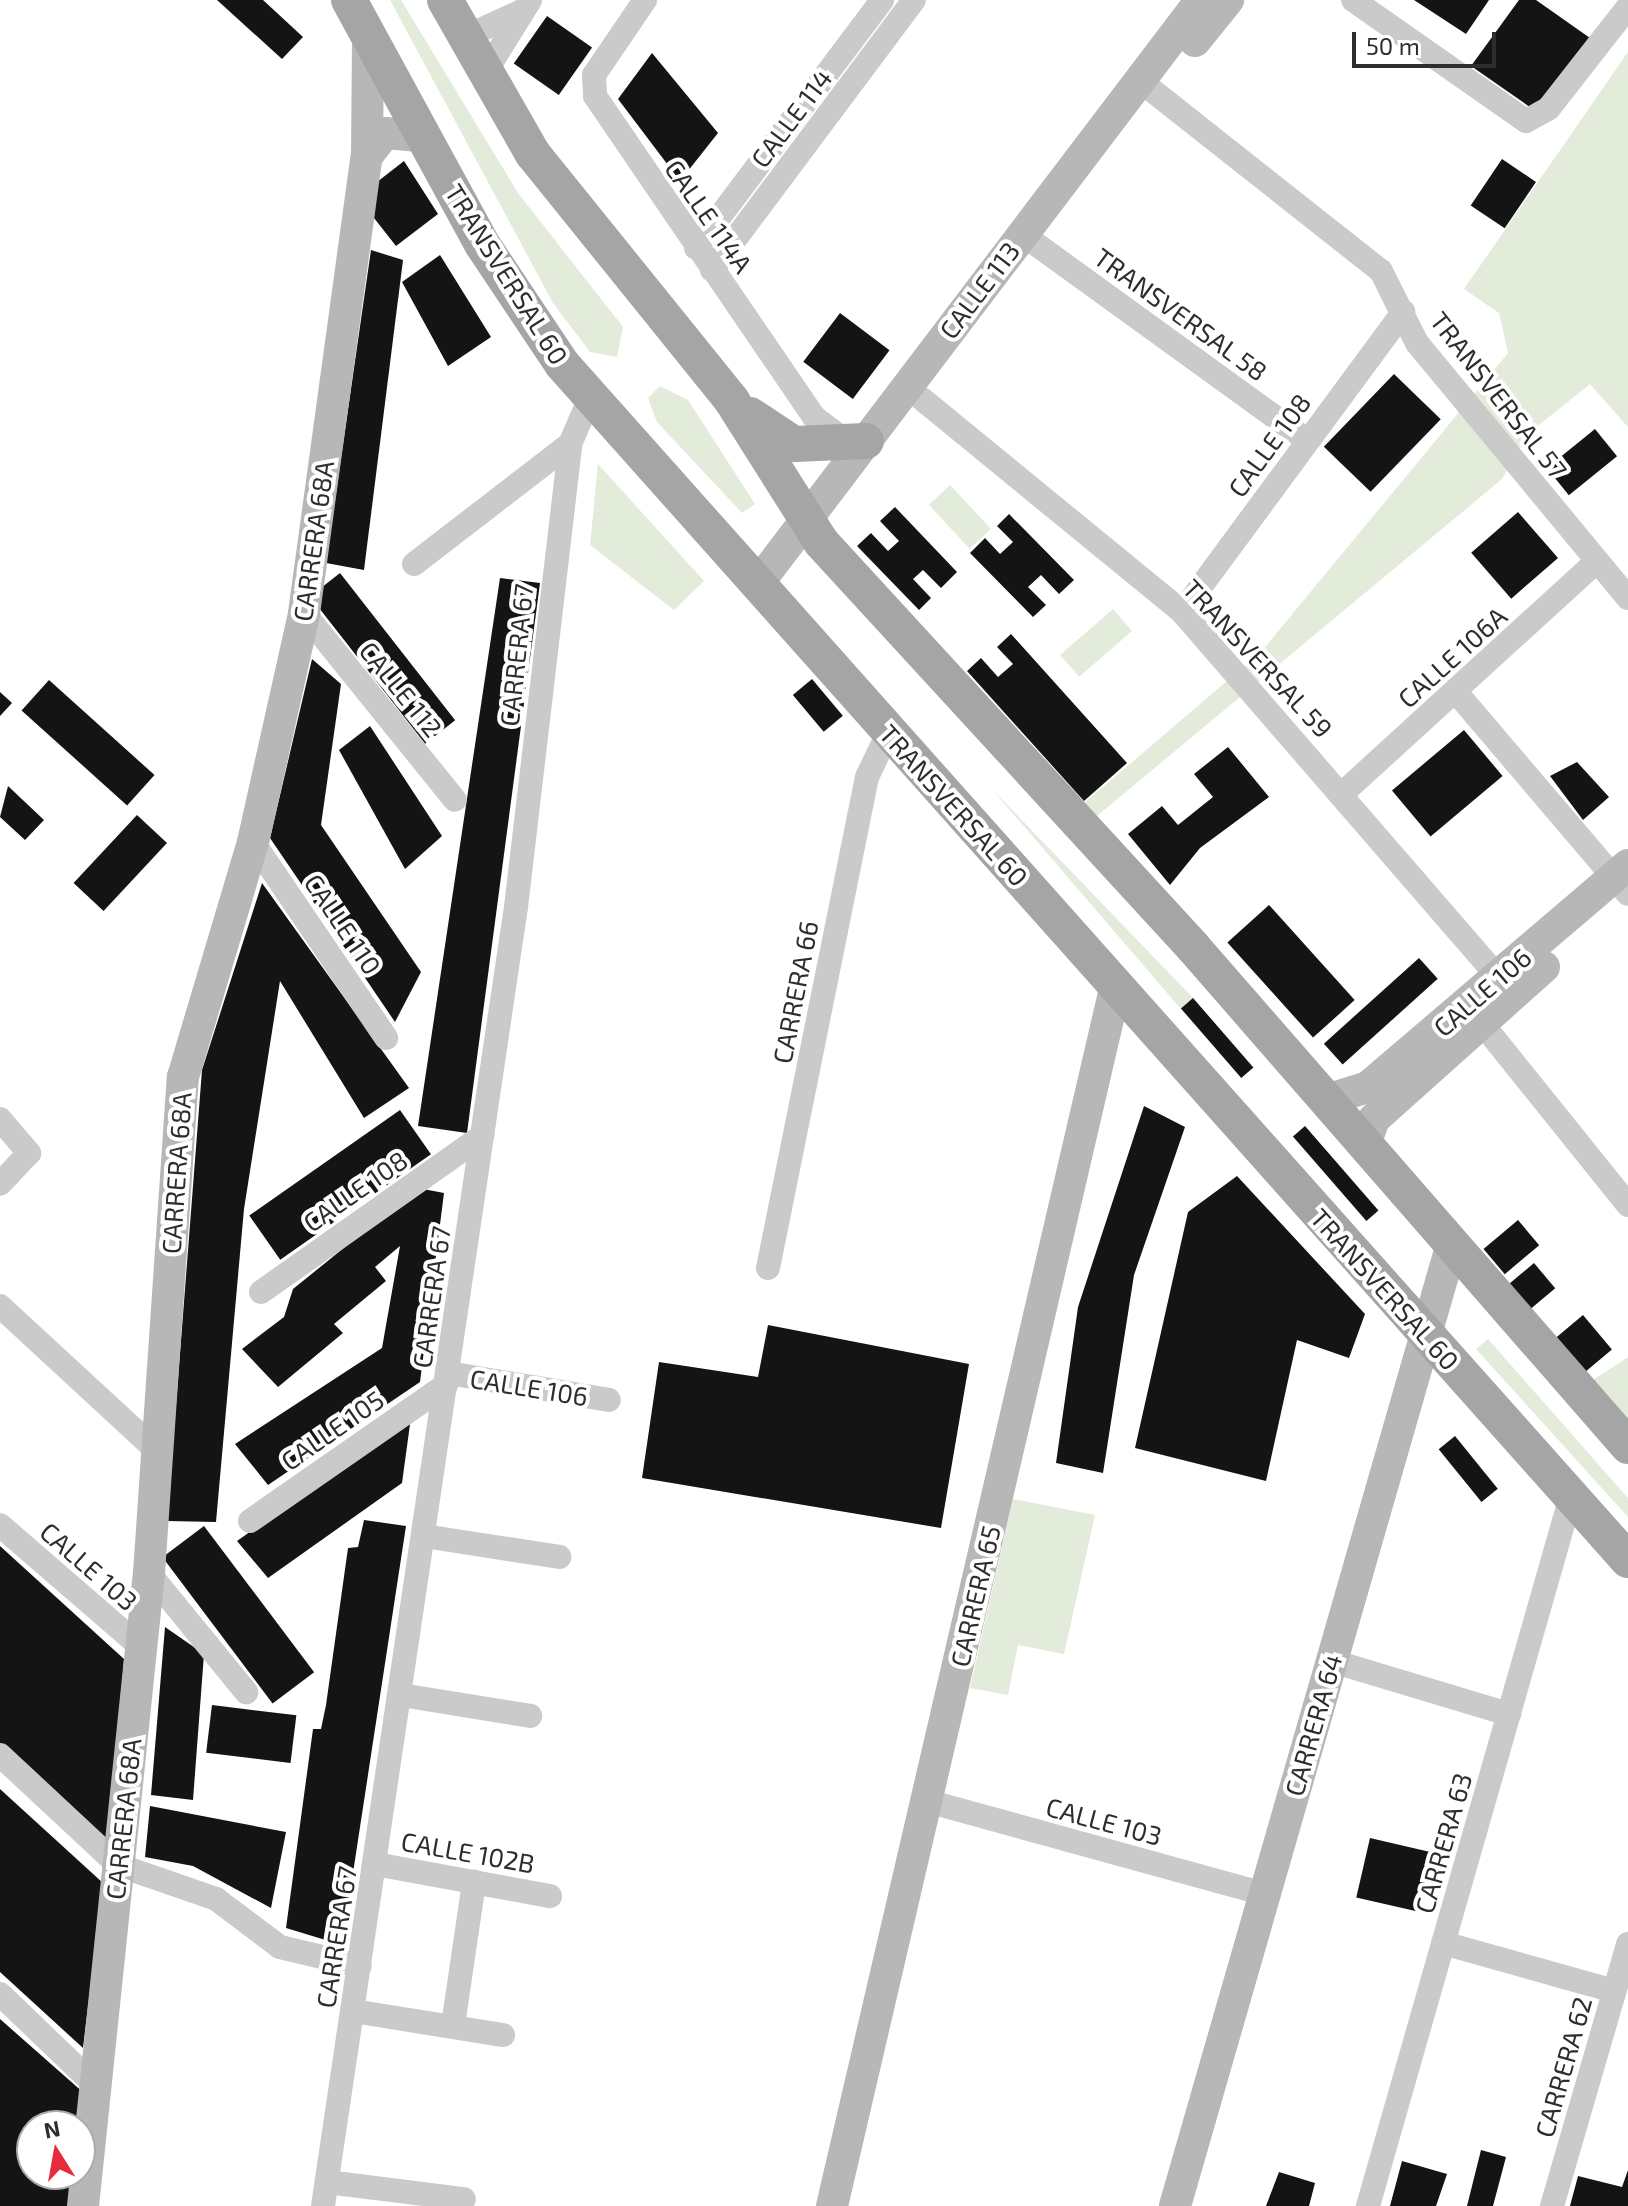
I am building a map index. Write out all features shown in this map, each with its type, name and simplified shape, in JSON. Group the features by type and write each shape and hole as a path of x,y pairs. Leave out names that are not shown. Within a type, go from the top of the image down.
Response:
{"main road":[{"name":"TRANSVERSAL 60","path":"349,0 508,287 590,398 759,582 1628,1560"},
{"path":"445,0 485,73 560,193 732,401 813,532 1326,1100 1628,1446"},
{"path":"732,401 794,444 860,443"}],"street":[{"name":"CALLE 114A","path":"645,0 594,75 595,96 814,417 860,443"},
{"name":"CALLE 114","path":"696,248 882,0"},
{"name":"CALLE 114","path":"712,270 914,0"},
{"name":"CALLE 113","path":"813,532 860,443 1029,240 1147,86 1201,0"},
{"name":"CALLE 113","path":"1147,86 1228,0"},
{"path":"1353,0 1512,117 1534,119 1628,7"},
{"path":"465,37 526,6"},
{"path":"485,73 526,6"},
{"name":"CARRERA 68A","path":"83,2206 149,1573 155,1449 183,1077 253,842 304,613 367,156 368,37"},
{"name":"TRANSVERSAL 57","path":"1147,86 1381,271 1417,343 1628,598"},
{"path":"367,156 385,133 422,136"},
{"name":"CALLE 113","path":"759,582 813,532 922,399 1029,240"},
{"name":"TRANSVERSAL 58","path":"1029,240 1307,440"},
{"name":"CALLE 108","path":"1182,612 1403,312"},
{"name":"CARRERA 67","path":"325,2194 482,1136 570,444 590,398"},
{"name":"TRANSVERSAL 59","path":"922,399 1182,612 1344,792 1506,986"},
{"path":"414,564 570,444"},
{"name":"CALLE 106A","path":"1344,792 1596,562"},
{"name":"CALLE 112","path":"304,613 455,800"},
{"path":"1456,692 1623,879"},
{"name":"CARRERA 66","path":"768,1268 867,777 889,731"},
{"name":"CALLE 110","path":"253,842 386,1038"},
{"name":"CALLE 106","path":"1365,1145 1374,1119 1474,1014 1623,879"},
{"name":"CARRERA 65","path":"832,2206 1116,985"},
{"path":"1474,1014 1628,1205"},
{"name":"CALLE 106","path":"1326,1100 1368,1087 1474,1014"},
{"path":"0,1119 29,1153 0,1184"},
{"name":"CALLE 108","path":"261,1292 482,1136"},
{"name":"CARRERA 64","path":"1175,2206 1452,1244"},
{"path":"0,1306 155,1449"},
{"name":"CALLE 106","path":"447,1379 609,1400"},
{"name":"CALLE 105","path":"250,1521 447,1379"},
{"name":"CARRERA 63","path":"1368,2206 1571,1496"},
{"name":"CALLE 103","path":"0,1525 141,1647"},
{"path":"424,1536 559,1557"},
{"name":"CALLE 103","path":"149,1573 246,1692"},
{"path":"1332,1661 1509,1714"},
{"path":"401,1695 530,1716"},
{"path":"0,1755 118,1865 216,1899 280,1947 360,1966"},
{"name":"CALLE 103","path":"927,1801 1265,1894"},
{"name":"CALLE 102B","path":"375,1864 550,1896"},
{"path":"453,2025 474,1882"},
{"path":"1443,1943 1614,1991"},
{"name":"CARRERA 62","path":"1552,2206 1628,1944"},
{"path":"0,1994 95,2085"},
{"path":"353,2011 503,2035"},
{"path":"325,2194 464,2199"}],"green space":[{"path":"390,0 401,0 518,193 623,327 617,357 590,352 553,303"},
{"path":"1628,52 1628,427 1590,384 1529,433 1502,479 1097,816 1083,804 1261,652 1508,353 1499,313 1464,289"},
{"path":"660,386 688,400 755,504 742,513 657,422 648,398"},
{"path":"598,464 704,581 674,610 590,545"},
{"path":"950,485 991,529 970,549 929,505"},
{"path":"1113,609 1132,631 1079,677 1060,655"},
{"path":"991,788 1193,998 1181,1009"},
{"path":"1488,1339 1628,1498 1628,1517 1476,1349"},
{"path":"1628,1357 1628,1421 1593,1380"},
{"path":"1013,1499 1095,1515 1064,1654 1018,1645 1008,1695 970,1688"}],"building":[{"path":"217,0 263,0 303,37 282,59"},
{"path":"1414,0 1489,0 1466,34"},
{"path":"1519,0 1536,0 1590,38 1537,112 1471,66"},
{"path":"547,16 592,48 559,95 514,64"},
{"path":"652,53 718,133 680,181 618,99"},
{"path":"1502,159 1536,182 1505,228 1471,205"},
{"path":"404,161 438,214 396,246 374,218 377,182"},
{"path":"371,250 403,260 364,570 326,563"},
{"path":"440,255 491,337 448,366 402,282"},
{"path":"840,313 890,350 853,399 803,362"},
{"path":"1394,374 1441,419 1371,492 1324,447"},
{"path":"1595,429 1617,456 1569,495 1547,468"},
{"path":"895,507 957,572 941,588 923,570 913,579 931,598 919,610 857,546 871,533 888,551 899,541 880,521"},
{"path":"1518,512 1558,558 1511,599 1471,553"},
{"path":"1009,514 1074,580 1059,594 1041,575 1028,587 1046,605 1033,617 970,553 985,538 1000,554 1013,542 997,526"},
{"path":"340,573 455,720 425,744 310,596"},
{"path":"500,578 540,583 467,1133 418,1126"},
{"path":"1011,634 1127,763 1084,801 967,671 981,658 998,677 1013,664 997,647"},
{"path":"312,659 341,684 321,825 421,972 395,1022 270,838"},
{"path":"812,679 843,716 824,732 793,695"},
{"path":"49,680 155,775 127,805 22,710"},
{"path":"0,692 12,703 0,716"},
{"path":"370,726 442,836 405,869 339,750"},
{"path":"1464,730 1503,776 1431,836 1392,790"},
{"path":"1228,747 1269,797 1200,848 1170,885 1128,834 1162,806 1178,825 1213,797 1194,774"},
{"path":"1577,762 1609,797 1583,820 1550,776"},
{"path":"8,786 44,820 25,840 0,817"},
{"path":"137,815 167,843 104,911 74,883"},
{"path":"262,883 409,1088 364,1118 280,981 244,1209 216,1522 167,1521 202,1070"},
{"path":"1269,905 1355,1000 1313,1038 1227,942"},
{"path":"1419,958 1438,979 1343,1064 1324,1044"},
{"path":"1193,998 1253,1067 1241,1078 1181,1008"},
{"path":"1144,1106 1185,1127 1134,1275 1103,1473 1056,1463 1078,1307"},
{"path":"400,1110 431,1154 280,1260 249,1216"},
{"path":"1305,1126 1378,1211 1366,1221 1293,1136"},
{"path":"1237,1176 1365,1314 1349,1358 1297,1340 1266,1481 1135,1448 1188,1212"},
{"path":"418,1188 444,1193 420,1382 268,1485 235,1444 382,1348 400,1246 375,1267 386,1281 334,1324 343,1333 278,1387 242,1349 284,1317 293,1289"},
{"path":"1518,1220 1539,1245 1505,1274 1484,1249"},
{"path":"1534,1263 1555,1288 1528,1311 1507,1285"},
{"path":"1583,1315 1612,1349 1585,1372 1556,1337"},
{"path":"768,1325 969,1364 941,1528 642,1478 659,1362 758,1377"},
{"path":"411,1417 402,1483 268,1578 237,1541"},
{"path":"1455,1436 1498,1489 1481,1502 1439,1449"},
{"path":"364,1520 406,1526 342,1945 286,1928 313,1729 321,1729 326,1705 348,1548 358,1547"},
{"path":"204,1526 314,1672 273,1703 162,1557"},
{"path":"0,1546 124,1659 110,1843 0,1743"},
{"path":"165,1627 204,1654 193,1800 151,1795"},
{"path":"212,1705 296,1715 291,1763 206,1753"},
{"path":"0,1789 103,1883 83,2048 0,1972"},
{"path":"150,1806 286,1832 271,1908 193,1866 145,1857"},
{"path":"1370,1838 1432,1852 1419,1912 1356,1897"},
{"path":"0,2019 85,2094 83,2110 16,2110 16,2190 74,2190 72,2206 0,2206"},
{"path":"1481,2150 1506,2157 1493,2206 1467,2206"},
{"path":"1402,2161 1447,2174 1436,2206 1390,2206"},
{"path":"1628,2170 1628,2206 1570,2206 1578,2176 1622,2187"},
{"path":"1279,2172 1315,2183 1309,2206 1266,2206"}]}
